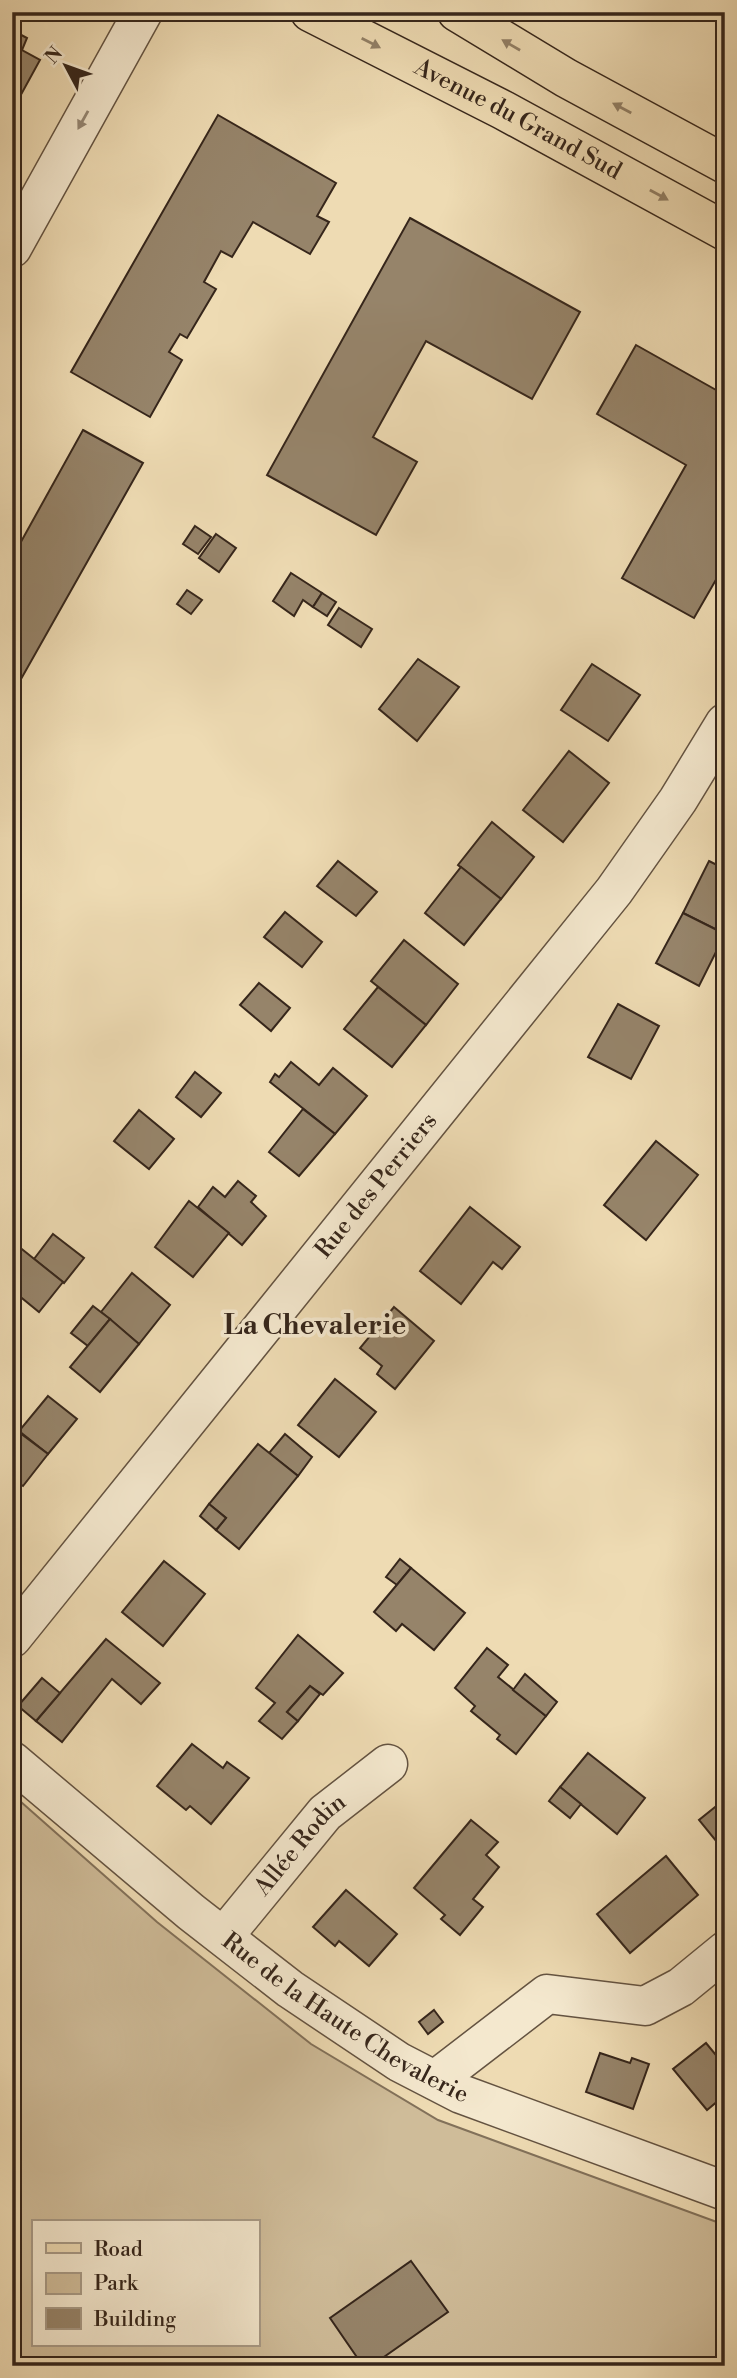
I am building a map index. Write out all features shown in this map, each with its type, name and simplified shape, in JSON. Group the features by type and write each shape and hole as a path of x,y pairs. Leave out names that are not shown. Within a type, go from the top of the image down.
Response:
{"main road":[{"name":"Avenue du Grand Sud","path":"310,12 503,110 725,231"},
{"path":"457,12 566,78 725,164"}],"street":[{"path":"12,248 143,12"},
{"name":"Rue des Perriers","path":"12,1638 614,891 678,800 725,723"},
{"name":"Rue de la Haute Chevalerie","path":"12,1761 191,1912 290,1989 399,2062 461,2094 725,2191"},
{"name":"Allée Rodin","path":"224,1936 325,1813 387,1764"},
{"path":"435,2080 547,1994 645,2006 681,1987 725,1951"}],"green space":[{"path":"12,1794 157,1922 311,2044 438,2120 725,2225 725,2366 12,2366"}],"building":[{"path":"12,30 27,38 22,50 40,60 12,111"},
{"path":"218,115 336,183 317,216 329,222 310,254 253,222 232,257 221,251 204,282 216,289 187,338 180,334 169,352 182,360 150,417 71,372"},
{"path":"410,218 580,312 532,399 426,341 373,437 417,462 376,535 267,475"},
{"path":"636,345 725,395 725,564 694,618 622,578 686,465 597,414"},
{"path":"83,430 143,463 12,695 12,558"},
{"path":"195,526 211,537 198,554 183,544"},
{"path":"216,534 236,548 219,572 199,558"},
{"path":"291,573 322,593 313,607 303,600 294,616 273,601"},
{"path":"187,590 202,600 191,614 177,604"},
{"path":"322,593 336,602 327,616 313,607"},
{"path":"339,608 372,629 361,647 328,625"},
{"path":"418,659 459,687 417,741 379,709"},
{"path":"592,664 640,695 608,741 561,710"},
{"path":"569,751 609,783 563,842 523,810"},
{"path":"492,822 534,857 501,899 458,865"},
{"path":"338,861 377,892 356,916 317,886"},
{"path":"709,861 725,869 725,934 683,913"},
{"path":"461,867 501,899 464,945 425,913"},
{"path":"285,912 322,942 302,967 264,937"},
{"path":"683,913 725,934 699,986 656,963"},
{"path":"404,940 458,984 426,1025 371,981"},
{"path":"259,983 290,1008 271,1031 240,1005"},
{"path":"378,987 426,1025 392,1067 344,1029"},
{"path":"618,1004 659,1026 631,1079 588,1057"},
{"path":"291,1062 319,1085 333,1068 367,1096 335,1134 270,1082 275,1074 279,1077"},
{"path":"195,1072 221,1093 201,1117 176,1097"},
{"path":"303,1109 335,1134 299,1176 269,1152"},
{"path":"139,1110 174,1139 149,1169 114,1141"},
{"path":"656,1141 698,1175 646,1240 604,1205"},
{"path":"238,1181 256,1196 251,1202 266,1216 242,1245 198,1207 213,1187 225,1197"},
{"path":"189,1201 229,1233 193,1277 155,1247"},
{"path":"470,1207 520,1247 502,1269 493,1262 461,1304 420,1271"},
{"path":"53,1234 84,1258 64,1283 34,1259"},
{"path":"18,1246 63,1282 39,1312 12,1290 12,1285 18,1278 12,1274 12,1254"},
{"path":"132,1273 170,1305 139,1344 101,1312"},
{"path":"93,1306 110,1319 88,1346 71,1333"},
{"path":"394,1307 434,1341 395,1389 377,1374 382,1366 360,1348"},
{"path":"110,1319 139,1344 100,1392 70,1367"},
{"path":"335,1379 376,1412 339,1457 298,1425"},
{"path":"48,1396 77,1419 48,1454 19,1431"},
{"path":"16,1430 48,1454 23,1486 17,1482 12,1487 12,1434"},
{"path":"285,1434 312,1457 298,1476 269,1453"},
{"path":"258,1444 298,1476 239,1549 216,1530 226,1518 209,1504"},
{"path":"209,1504 226,1518 216,1530 200,1516"},
{"path":"400,1559 411,1568 397,1585 386,1577"},
{"path":"164,1561 205,1594 163,1646 122,1612"},
{"path":"411,1568 465,1613 434,1650 402,1624 396,1631 374,1612"},
{"path":"298,1635 343,1673 323,1695 310,1686 287,1712 298,1721 282,1739 259,1721 275,1703 256,1688"},
{"path":"106,1639 160,1683 141,1704 112,1679 62,1742 36,1721"},
{"path":"487,1648 508,1665 498,1677 546,1716 516,1754 497,1739 500,1735 471,1711 475,1706 455,1688"},
{"path":"525,1674 557,1702 546,1716 513,1690"},
{"path":"42,1678 60,1693 36,1721 18,1706"},
{"path":"310,1686 320,1694 298,1721 287,1712"},
{"path":"192,1744 223,1768 227,1762 249,1778 211,1824 190,1806 186,1810 157,1786"},
{"path":"588,1753 645,1798 617,1834 560,1787"},
{"path":"560,1787 581,1804 570,1818 549,1801"},
{"path":"725,1799 725,1852 699,1820"},
{"path":"471,1820 498,1842 486,1855 499,1867 473,1899 483,1907 460,1935 441,1919 445,1915 414,1888"},
{"path":"666,1856 698,1895 630,1953 597,1914"},
{"path":"346,1890 397,1934 369,1966 339,1941 335,1946 313,1927"},
{"path":"434,2010 443,2022 428,2034 419,2022"},
{"path":"706,2043 725,2066 725,2095 707,2110 673,2069"},
{"path":"600,2053 630,2063 632,2058 649,2064 633,2109 586,2092"},
{"path":"411,2261 448,2312 371,2366 363,2366 330,2318"}],"district":[{"name":"La Chevalerie","path":"315,1325"}]}
